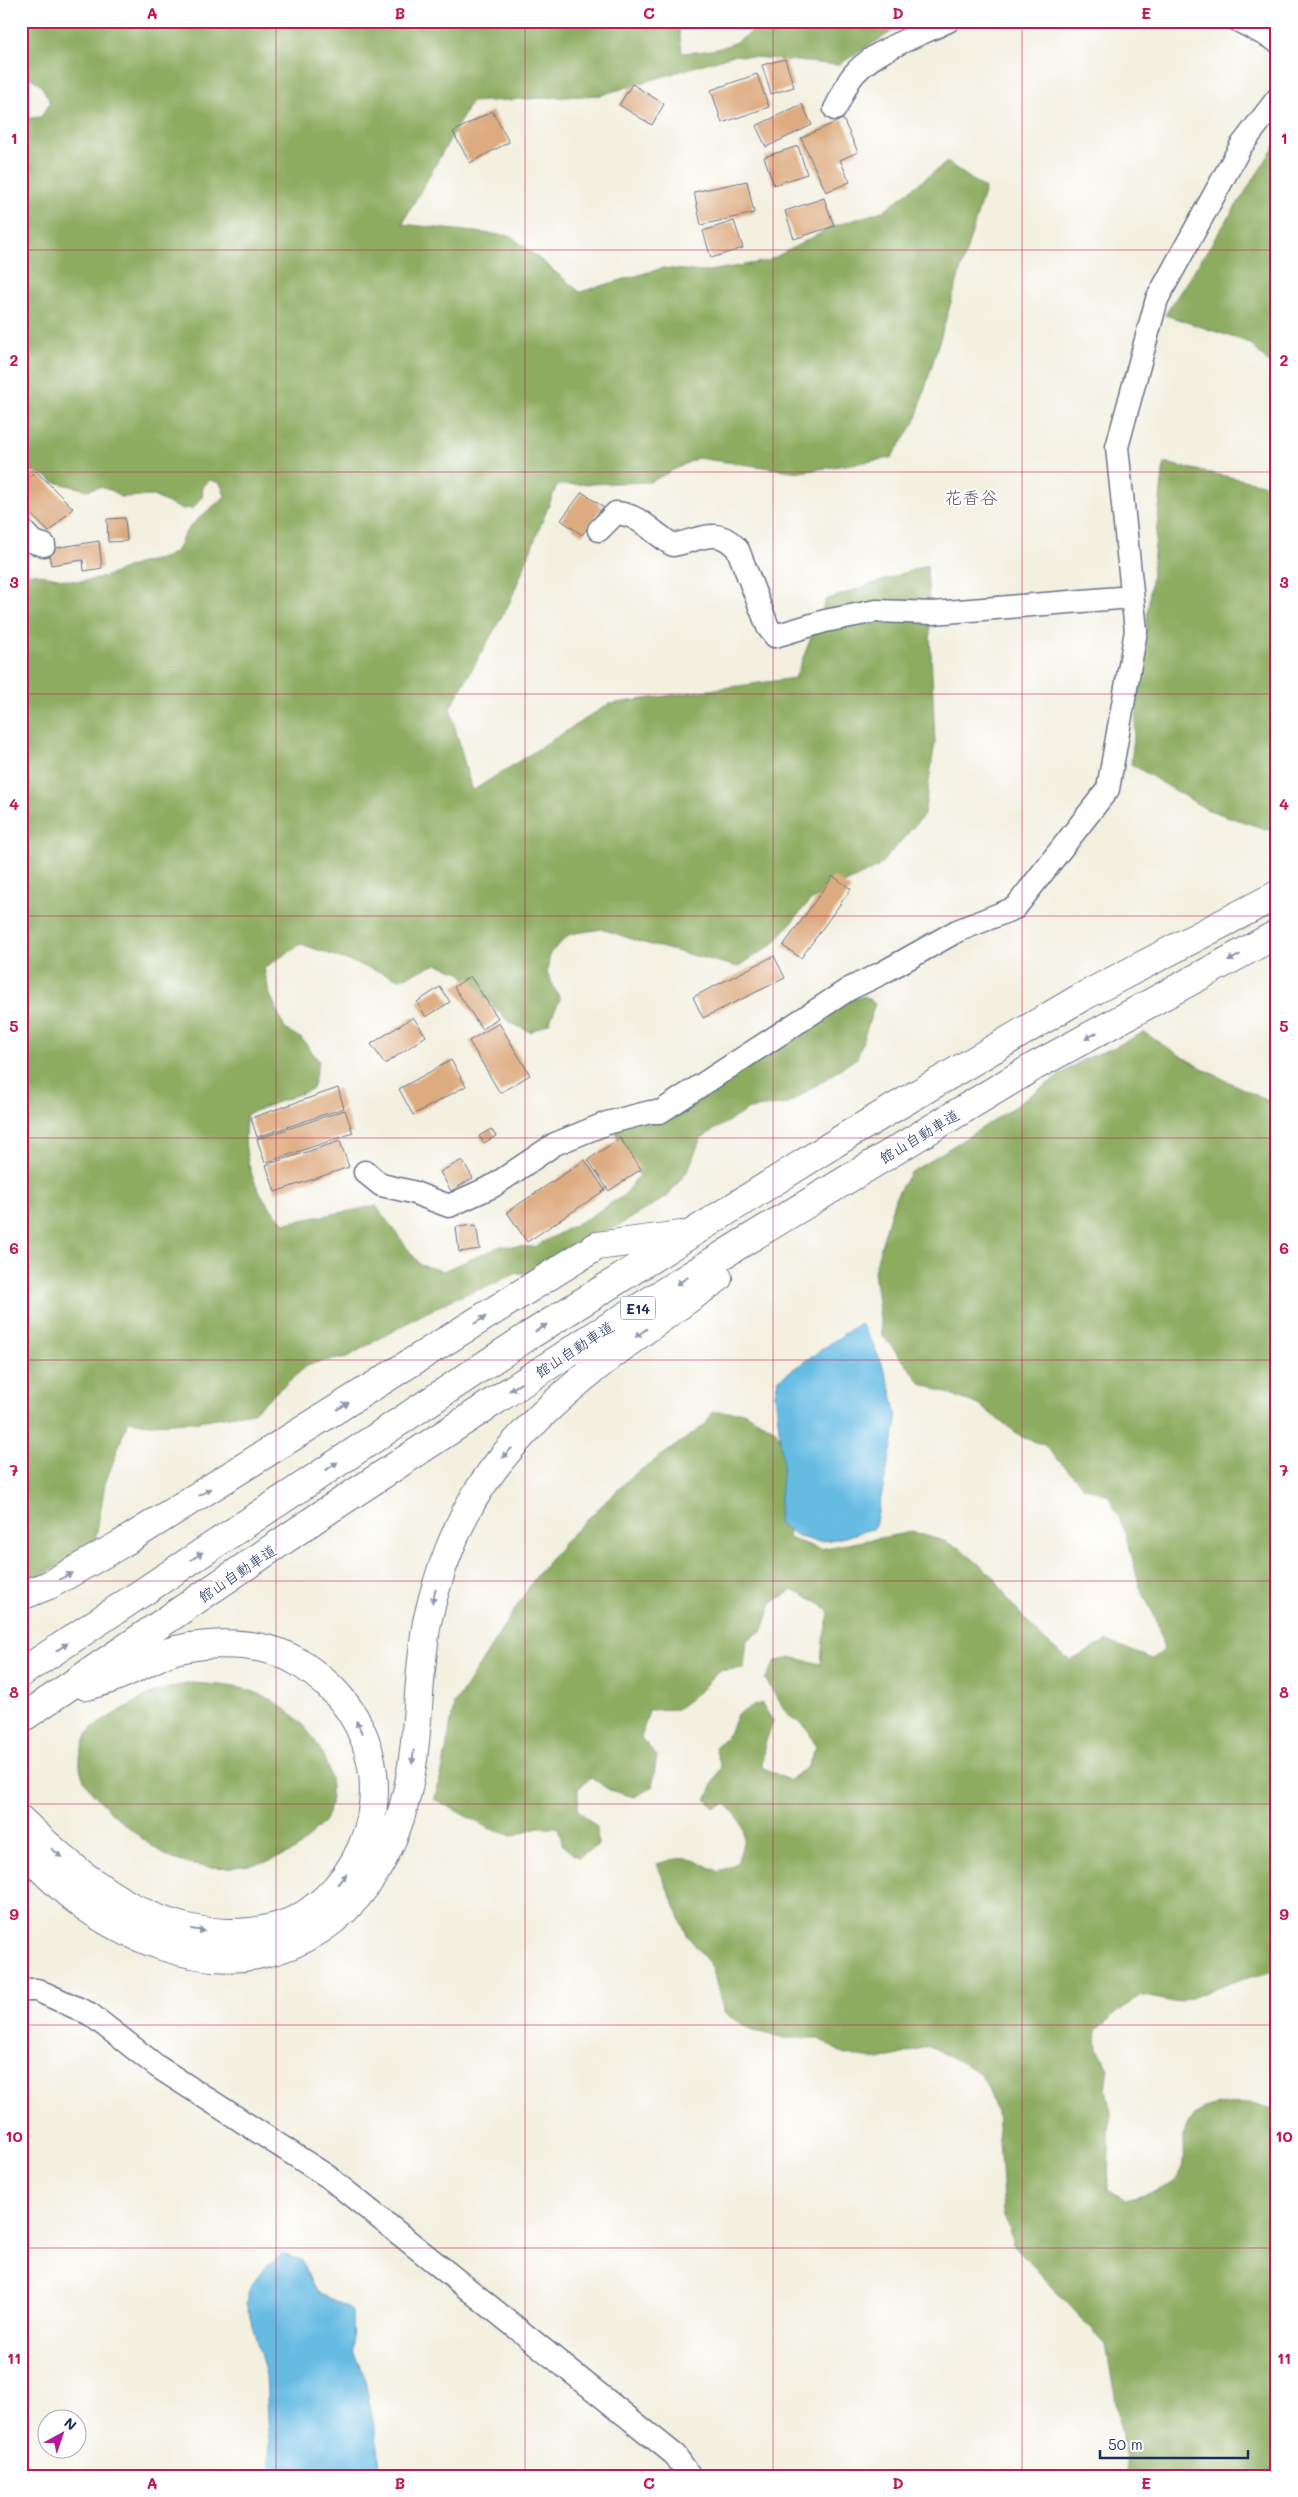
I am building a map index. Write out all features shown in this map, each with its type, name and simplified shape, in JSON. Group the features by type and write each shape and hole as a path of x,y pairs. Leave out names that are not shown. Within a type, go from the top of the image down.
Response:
{"highway":[{"name":"E14","path":"21,1673 527,1337 848,1135 1080,998 1277,895"},
{"name":"館山自動車道","path":"21,1719 318,1517 586,1340 1035,1066 1277,934"},
{"path":"21,1849 74,1899 102,1918 158,1944 190,1953 214,1957 250,1956 277,1951 309,1937 331,1922 351,1905 370,1883 398,1825 413,1760 427,1623 439,1578 466,1512 501,1458 604,1360 908,1142"},
{"path":"21,1596 50,1584 129,1539 597,1246 690,1234"},
{"path":"21,1820 48,1845 100,1887 134,1908 155,1918 188,1928 223,1933 255,1932 281,1925 309,1912 330,1893 352,1868 367,1835 374,1809 375,1778 370,1750 356,1720 337,1693 314,1672 290,1657 263,1648 204,1646 170,1652 115,1677 59,1694"}],"street":[{"path":"835,109 849,81 860,68 874,57 948,21"},
{"path":"1239,21 1277,41"},
{"path":"365,1172 381,1185 412,1192 449,1206 493,1186 555,1144 607,1123 650,1112 660,1112 849,989 882,974 957,931 1015,908 1108,789 1136,631 1117,447 1157,299 1241,146 1277,99"},
{"path":"599,530 616,513 633,517 673,545 710,535 720,535 730,540 738,550 768,627 775,636 825,621 876,611 933,613 1132,597"},
{"path":"21,529 33,542 44,545"},
{"path":"21,1990 37,1990 90,2014 158,2067 327,2176 675,2455 690,2476"}],"green space":[{"path":"21,21 678,21 682,53 724,47 751,33 760,25 760,21 909,21 838,65 734,55 601,95 471,102 402,224 511,236 580,292 663,268 703,272 768,261 834,226 883,211 947,162 985,189 915,422 891,458 800,472 697,458 650,482 557,485 509,604 450,708 472,791 609,704 795,678 826,600 927,565 935,742 924,815 878,867 810,901 772,945 738,967 640,942 602,929 570,934 550,953 547,973 560,999 549,1023 530,1032 509,1022 459,972 437,964 400,979 301,944 264,968 269,992 285,1029 302,1039 319,1061 312,1089 247,1114 245,1144 251,1173 257,1187 274,1212 285,1223 376,1206 420,1265 443,1271 501,1246 534,1247 591,1216 624,1195 639,1175 620,1150 616,1130 848,1000 865,996 875,1004 857,1058 788,1104 749,1109 701,1138 688,1170 668,1196 539,1273 515,1273 492,1285 455,1298 347,1357 309,1364 253,1412 193,1422 150,1424 128,1421 105,1484 94,1548 21,1586 21,573 82,581 104,577 140,563 166,557 178,548 191,526 225,496 220,483 210,480 203,486 202,498 193,508 181,509 153,496 120,497 113,491 100,487 87,490 54,482 42,474 21,468 21,119 41,117 50,103 36,81 21,76"},
{"path":"1277,143 1277,372 1250,343 1165,315"},
{"path":"1164,463 1277,487 1277,833 1206,809 1131,764"},
{"path":"1144,1032 1192,1062 1277,1105 1277,1970 1225,1984 1179,2003 1139,1995 1096,2030 1098,2048 1109,2069 1106,2089 1110,2108 1108,2189 1126,2200 1172,2184 1183,2168 1185,2132 1190,2120 1199,2112 1224,2104 1252,2104 1277,2108 1277,2476 1129,2476 1106,2345 1013,2244 1004,2213 997,2112 982,2074 930,2046 880,2060 845,2055 817,2038 786,2038 753,2031 724,2013 712,1967 687,1935 657,1864 675,1859 689,1859 702,1863 718,1872 737,1863 744,1837 742,1824 725,1803 714,1808 706,1799 721,1767 715,1747 729,1734 737,1714 761,1703 773,1721 764,1747 762,1767 788,1780 807,1768 816,1747 808,1729 788,1715 765,1679 776,1661 794,1658 821,1664 823,1640 829,1613 818,1602 792,1590 772,1603 763,1630 747,1640 744,1668 718,1671 697,1694 677,1709 649,1710 641,1738 657,1756 652,1787 634,1797 609,1790 591,1777 578,1789 578,1810 597,1827 598,1845 578,1858 563,1846 558,1827 538,1827 512,1836 488,1828 434,1799 442,1772 454,1705 536,1576 567,1539 631,1477 705,1425 713,1412 743,1412 774,1429 801,1471 788,1538 820,1549 912,1532 944,1541 961,1549 994,1577 1008,1600 1041,1637 1070,1661 1107,1641 1152,1659 1164,1650 1156,1619 1139,1585 1126,1533 1109,1496 1083,1486 1044,1445 1022,1437 979,1405 922,1384 882,1335 874,1271 895,1198 910,1173 996,1119 1082,1060 1113,1048"},
{"path":"192,1683 239,1688 266,1697 296,1718 319,1747 331,1782 331,1800 324,1822 294,1851 272,1860 243,1866 213,1867 185,1863 165,1855 138,1835 108,1809 86,1784 81,1772 80,1756 85,1740 93,1727 151,1695"}],"water":[{"path":"860,1323 885,1371 893,1397 897,1422 875,1526 872,1529 833,1540 812,1540 790,1531 778,1522 783,1464 775,1393 779,1379"},
{"path":"283,2254 301,2260 313,2286 320,2294 348,2307 352,2312 353,2351 364,2375 378,2447 380,2466 377,2476 273,2476 270,2464 266,2375 246,2303 251,2288 259,2275 270,2263"}],"building":[{"path":"785,59 794,87 771,94 762,65"},
{"path":"757,74 769,107 722,123 711,90"},
{"path":"632,84 664,104 652,125 619,105"},
{"path":"802,104 812,125 766,147 756,126"},
{"path":"492,111 509,142 470,163 453,132"},
{"path":"843,119 858,152 840,160 850,182 826,192 801,138"},
{"path":"798,146 807,174 774,185 764,157"},
{"path":"747,181 754,213 701,225 694,192"},
{"path":"824,198 834,226 794,239 785,211"},
{"path":"734,221 743,248 711,258 703,231"},
{"path":"36,471 73,508 49,532 21,505 21,486"},
{"path":"582,492 603,507 582,535 561,520"},
{"path":"125,518 127,541 108,542 107,519"},
{"path":"99,541 102,568 84,571 83,560 51,565 48,549"},
{"path":"833,876 851,889 801,958 783,946"},
{"path":"774,956 785,978 703,1018 693,997"},
{"path":"470,976 498,1018 482,1029 454,987"},
{"path":"440,987 450,1002 426,1017 417,1002"},
{"path":"413,1017 426,1036 385,1064 371,1044"},
{"path":"499,1023 530,1075 500,1093 469,1041"},
{"path":"451,1060 466,1086 413,1115 399,1089"},
{"path":"338,1088 344,1108 257,1137 251,1118"},
{"path":"345,1110 353,1133 265,1163 257,1139"},
{"path":"491,1129 496,1136 484,1143 479,1136"},
{"path":"620,1138 641,1169 609,1191 588,1160"},
{"path":"340,1141 349,1167 275,1192 266,1165"},
{"path":"462,1160 473,1178 451,1191 440,1172"},
{"path":"585,1160 605,1190 527,1242 507,1212"},
{"path":"476,1225 480,1249 459,1252 456,1227"}],"district":[{"name":"花香谷","path":"971,497"}]}
